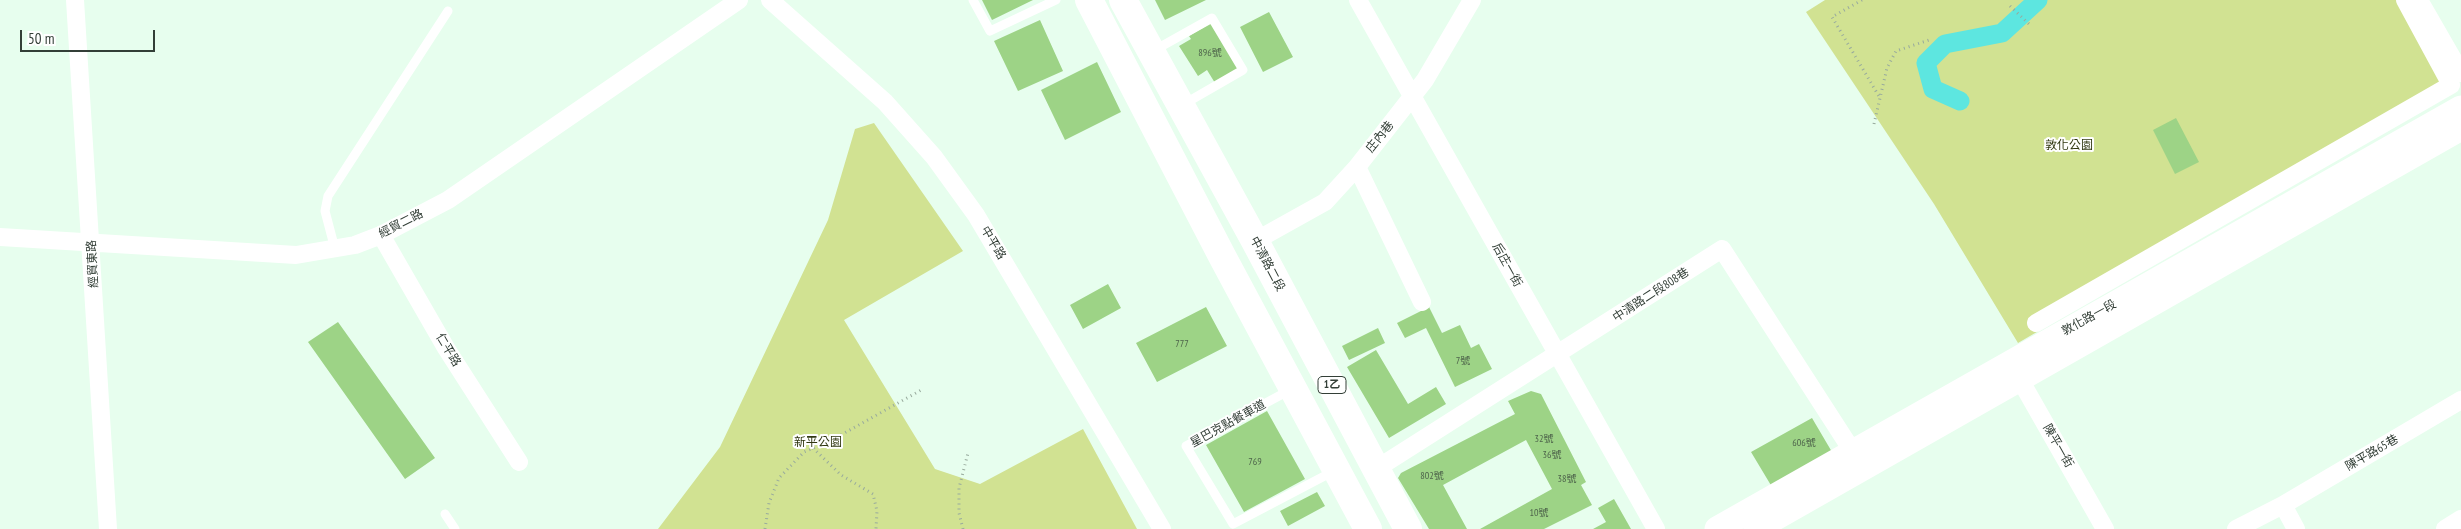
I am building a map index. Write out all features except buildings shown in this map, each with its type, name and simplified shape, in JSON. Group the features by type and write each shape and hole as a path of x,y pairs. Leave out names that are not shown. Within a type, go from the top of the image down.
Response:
{"main road":[{"path":"1089,0 1368,529"},
{"name":"中清路二段","path":"1123,0 1255,241 1408,529"}],"street":[{"name":"經貿東路","path":"76,0 108,529"},
{"name":"經貿二路","path":"0,237 296,255 356,245 381,235 448,200 739,0"},
{"name":"中平路","path":"770,0 885,102 934,157 976,215 1162,529"},
{"name":"后庄一街","path":"1358,0 1656,529"},
{"name":"庄內巷","path":"1255,241 1325,202 1357,167 1413,97 1472,0"},
{"path":"2036,323 2451,85 2405,0"},
{"path":"2419,0 2461,73"},
{"name":"敦化路一段","path":"1756,529 2014,370 2461,108"},
{"name":"敦化路一段","path":"1717,529 1853,452 2014,370 2461,128"},
{"path":"1357,167 1422,302"},
{"name":"仁平路","path":"381,235 446,348 519,462"},
{"name":"中清路二段808巷","path":"1376,469 1722,249 1853,452"},
{"name":"陳平一街","path":"2014,370 2105,529"},
{"name":"陳平路65巷","path":"2236,529 2283,505 2461,400"},
{"path":"2283,505 2296,529"},
{"path":"2445,529 2461,519"}],"lane":[{"path":"973,0 990,31 1056,0"},
{"path":"335,249 326,211 328,196 448,11"},
{"path":"1152,52 1212,18 1243,70 1181,106"},
{"name":"星巴克點餐車道","path":"1293,389 1186,446 1233,524 1336,470"},
{"path":"445,514 455,529"}],"path":[{"path":"1862,0 1832,17 1880,98"},
{"path":"2010,6 2029,24"},
{"path":"1874,124 1888,68 1896,51 1932,39"},
{"path":"766,529 769,503 779,478 804,452 923,389"},
{"path":"813,448 841,475 874,494 877,511 876,529"},
{"path":"963,529 959,513 959,488 968,453"}],"green space":[{"name":"敦化公園","path":"1825,0 2411,0 2458,86 2018,343 1934,204 1806,12"},
{"name":"新平公園","path":"874,123 963,251 844,320 935,469 980,484 1083,429 1137,529 658,529 720,447 828,220 855,129"}],"waterway":[{"path":"1960,101 1933,89 1926,63 1945,44 2002,33 2038,0"}]}
